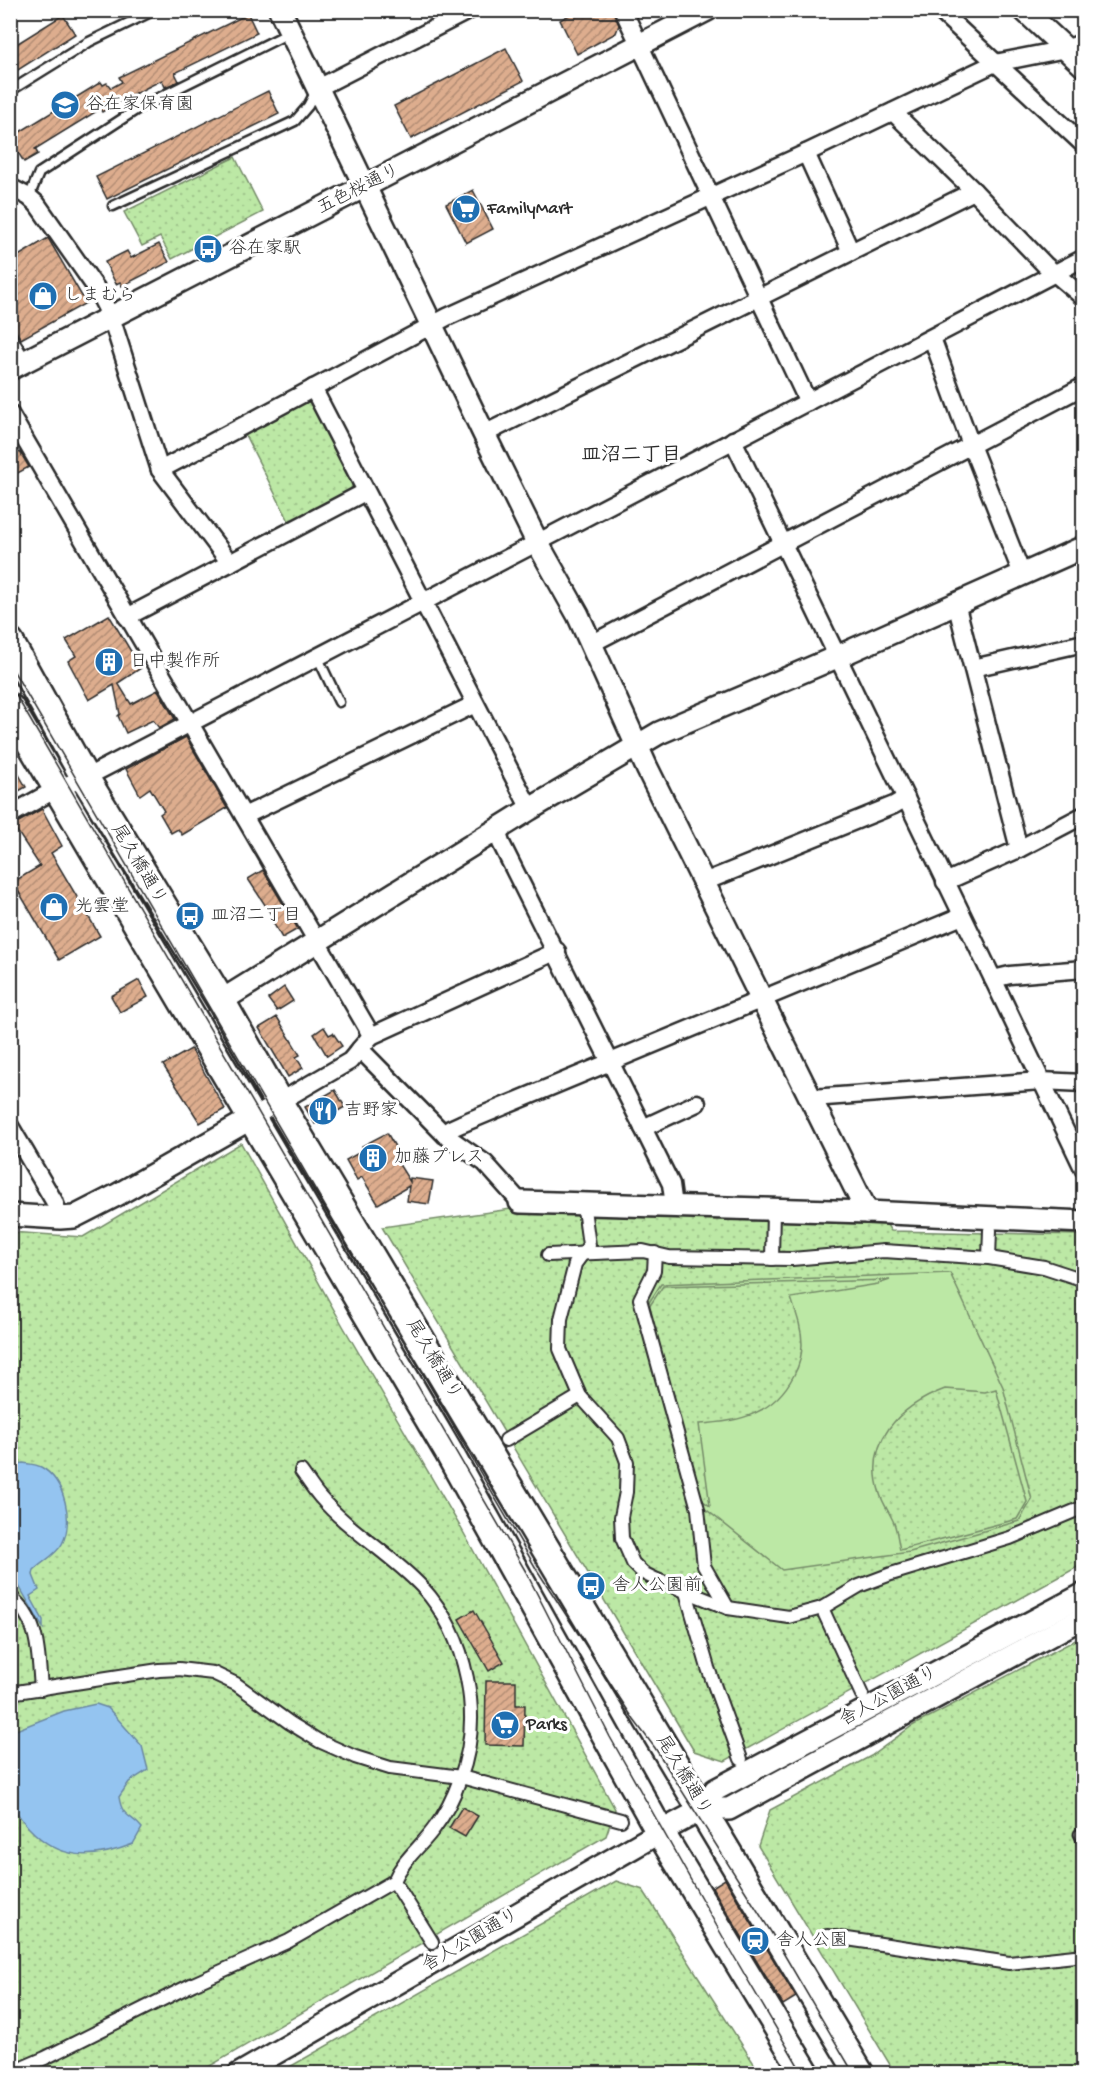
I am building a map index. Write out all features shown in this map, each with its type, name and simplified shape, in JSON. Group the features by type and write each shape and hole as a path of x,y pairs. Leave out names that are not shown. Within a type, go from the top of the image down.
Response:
{"main road":[{"name":"尾久橋通り","path":"10,643 85,778 221,1001 279,1103 860,2073"},
{"name":"尾久橋通り","path":"10,708 448,1451 660,1832 806,2073"}],"street":[{"path":"280,10 484,434 537,542 578,615 637,746 867,1212"},
{"path":"318,88 470,10"},
{"path":"623,10 808,402"},
{"name":"五色桜通り","path":"17,366 707,10"},
{"path":"939,10 1083,145"},
{"path":"1024,10 1075,45 1083,66"},
{"path":"160,470 431,325 806,153 995,63 1075,45"},
{"path":"893,112 1083,298"},
{"path":"806,153 851,252"},
{"path":"10,187 37,204 96,288 111,317 160,470 230,563"},
{"path":"484,434 974,191"},
{"path":"10,815 58,788 85,778 318,658 1083,258"},
{"path":"932,338 970,445 1022,574"},
{"path":"10,341 17,366"},
{"path":"591,644 1083,386"},
{"path":"313,388 530,809"},
{"path":"10,414 317,942 365,1042 445,1135 486,1163 520,1202 583,1202 867,1212 1083,1222"},
{"path":"733,440 839,656 1083,1170"},
{"path":"128,617 365,492"},
{"path":"221,1001 530,809 659,733 1083,548"},
{"path":"956,603 1019,849"},
{"path":"973,668 1083,643"},
{"path":"244,816 475,704"},
{"path":"704,882 894,805 906,798"},
{"path":"945,882 1019,849 1083,815"},
{"path":"496,830 671,1184 674,1206"},
{"path":"445,1135 461,1124 962,916"},
{"path":"10,1215 74,1217 117,1195 350,1061 365,1042 557,951"},
{"path":"993,979 1010,975 1083,969"},
{"path":"812,1098 1041,1081 1083,1083"},
{"path":"643,1128 697,1103"},
{"path":"10,1126 54,1201 60,1218"},
{"path":"583,1202 589,1245 575,1264 561,1319 560,1349 580,1396 618,1438 627,1462 626,1492 621,1517 622,1538 633,1563 643,1573 728,1608 789,1617 822,1608 859,1586 891,1574 1010,1538 1083,1508"},
{"path":"772,1259 773,1210"},
{"path":"989,1258 990,1230"},
{"path":"548,1255 643,1251 669,1257 792,1259 884,1251 989,1258 1044,1267 1083,1280"},
{"path":"655,1253 654,1272 640,1299 698,1509 704,1566 728,1608"},
{"path":"506,1440 580,1396"},
{"path":"10,2073 45,2058 193,1984 290,1941 394,1881 400,1866 435,1827 450,1802 466,1760 470,1732 470,1703 457,1644 444,1616 422,1587 321,1498 301,1471"},
{"path":"686,1592 708,1668 741,1759"},
{"name":"舎人公園通り","path":"703,1809 715,1790 1083,1594"},
{"path":"10,1596 23,1606 36,1632 41,1689"},
{"path":"822,1608 862,1695"},
{"name":"舎人公園通り","path":"239,2073 660,1832 703,1809 729,1809 1083,1617"},
{"path":"10,1693 179,1669 213,1673 236,1684 319,1741 355,1757 390,1768 461,1777 621,1820"},
{"path":"394,1881 432,1942"},
{"path":"827,1936 1009,1963 1083,1955"}],"lane":[{"path":"10,91 89,42 155,10"},
{"path":"29,197 39,173 142,106 291,32"},
{"path":"113,206 295,121 318,88"},
{"path":"318,658 339,702"},
{"path":"1083,1831 1079,1834 1083,1844"}],"green space":[{"path":"235,157 263,212 172,259 160,237 142,246 124,212"},
{"path":"306,401 313,403 353,481 351,489 290,523 244,433"},
{"path":"241,1143 343,1326 461,1528 615,1809 606,1836 198,2073 11,2073 10,1232 83,1237"},
{"path":"511,1209 887,1225 891,1231 1083,1235 1083,1564 725,1761 694,1751 382,1227"},
{"path":"950,1273 1003,1387 1032,1500 1019,1521 910,1552 782,1570 693,1499 640,1316 661,1284","holes":["890,1280 791,1298 802,1338 801,1356 796,1371 786,1388 766,1407 742,1418 699,1424 710,1506 694,1494 643,1316 663,1286","945,1389 985,1392 996,1389 1027,1502 1017,1519 900,1550 894,1523 880,1494 876,1475 881,1442 889,1428 913,1405"]},
{"path":"1083,1636 1083,2073 895,2073 758,1846 770,1810 871,1756 912,1726"},
{"path":"616,1881 643,1890 760,2073 279,2073"}],"water":[{"path":"23,1463 39,1466 49,1473 61,1491 67,1513 66,1535 62,1544 53,1555 34,1570 33,1575 39,1590 30,1596 43,1620 43,1628 11,1572 11,1465"},
{"path":"96,1704 108,1708 142,1746 148,1770 129,1782 119,1797 122,1809 142,1828 133,1844 118,1849 91,1855 65,1852 41,1839 26,1825 15,1809 10,1796 9,1781 11,1732 64,1711"}],"building":[{"path":"578,10 613,10 619,25 616,33 577,54 560,20"},
{"path":"248,14 257,33 175,73 179,81 165,87 162,80 102,112 100,109 35,149 38,154 24,162 10,140 101,82 103,85 107,83 111,88 122,82 119,77"},
{"path":"63,15 75,34 10,75 10,48"},
{"path":"506,48 523,81 411,139 394,106"},
{"path":"268,91 279,114 107,199 96,177"},
{"path":"473,190 493,229 466,243 446,204"},
{"path":"48,238 86,303 21,339 10,323 10,261"},
{"path":"159,244 169,262 122,286 120,282 116,284 105,262 127,251 131,258"},
{"path":"20,452 29,467 10,477 10,457"},
{"name":"日中製作所","path":"109,615 141,668 118,683 131,704 158,690 175,719 159,728 153,720 126,733 118,716 120,714 114,685 89,700 68,661 76,656 66,640"},
{"path":"186,737 227,808 182,835 178,829 171,833 160,814 164,811 150,788 140,795 126,769"},
{"path":"10,759 26,787 10,796"},
{"path":"42,809 62,846 51,853 100,936 59,960 13,882 40,866 13,825"},
{"path":"263,870 298,929 282,938 272,921 275,920 248,879"},
{"path":"139,980 148,997 120,1012 111,996"},
{"path":"284,987 293,1001 277,1011 268,999"},
{"path":"277,1017 300,1055 296,1057 303,1068 288,1077 259,1028"},
{"path":"324,1027 329,1035 333,1033 342,1046 327,1056 314,1034"},
{"path":"191,1049 225,1109 200,1123 163,1065"},
{"path":"335,1090 345,1107 315,1124 305,1107"},
{"path":"387,1133 400,1155 395,1158 410,1182 410,1178 433,1181 429,1204 407,1201 409,1186 378,1204 362,1177 357,1180 346,1160 364,1150 362,1146"},
{"path":"474,1610 504,1662 489,1671 459,1619"},
{"name":"Parks","path":"486,1681 516,1681 516,1705 525,1705 524,1746 485,1745"},
{"path":"462,1807 478,1816 465,1837 449,1828"},
{"path":"725,1879 796,1997 783,2005 712,1887"}],"tram line":[{"path":"10,665 537,1570 634,1720 655,1748 771,1932 854,2074"},
{"path":"10,685 526,1572 610,1737 803,2074"}],"place":[{"name":"谷在家保育園","path":"65,105"},
{"name":"FamilyMart","path":"466,209"},
{"name":"谷在家駅","path":"208,249"},
{"name":"しまむら","path":"43,296"},
{"name":"日中製作所","path":"109,662"},
{"name":"光雲堂","path":"54,907"},
{"name":"皿沼二丁目","path":"190,916"},
{"name":"吉野家","path":"323,1111"},
{"name":"加藤プレス","path":"373,1158"},
{"name":"舎人公園前","path":"591,1586"},
{"name":"Parks","path":"505,1725"},
{"name":"舎人公園","path":"755,1941"}],"district":[{"name":"皿沼二丁目","path":"631,456"}]}
